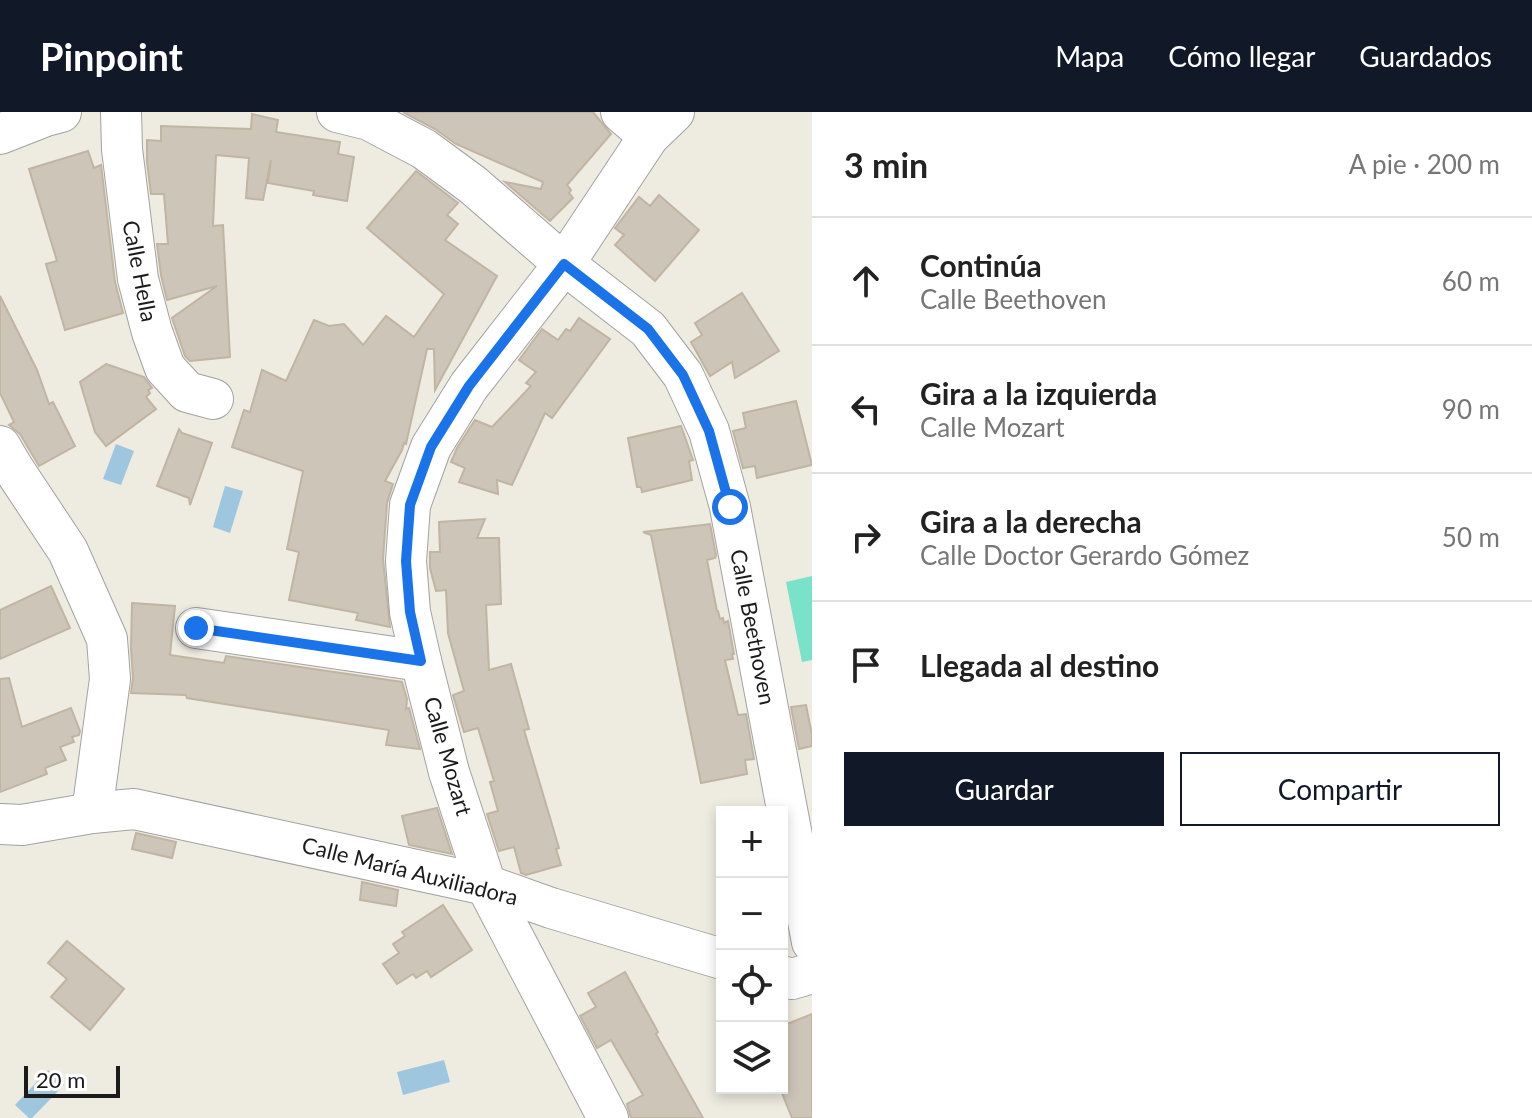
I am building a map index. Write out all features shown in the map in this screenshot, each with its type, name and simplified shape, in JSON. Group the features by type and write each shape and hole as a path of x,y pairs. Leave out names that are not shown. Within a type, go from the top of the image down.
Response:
{"street":[{"path":"0,134 61,112"},
{"name":"Calle Hella","path":"121,112 138,279 152,332 165,368 187,392 213,399"},
{"name":"Calle Beethoven","path":"337,112 369,120 424,149 473,185 564,264 648,329 683,375 709,431 730,507 812,942"},
{"name":"Calle Mozart","path":"608,1118 486,885 449,772 421,661 410,612 406,561 410,505 431,447 469,386 564,264 648,120"},
{"path":"0,446 68,551 107,639 110,679 92,813"},
{"path":"196,628 421,661"},
{"name":"Calle María Auxiliadora","path":"0,824 22,825 134,809 486,885 551,908 716,957"},
{"path":"788,978 812,973"}],"green space":[{"path":"812,576 812,660 802,662 786,582"}],"water":[{"path":"116,444 134,451 121,485 103,479"},
{"path":"225,486 243,491 230,533 213,527"},
{"path":"444,1060 450,1082 403,1095 397,1072"},
{"path":"48,1070 64,1085 29,1118 15,1105"}],"building":[{"path":"403,112 593,112 611,134 567,185 573,198 550,221 505,182 541,189 543,182 456,144"},
{"path":"252,114 278,120 276,132 340,142 338,154 354,157 347,201 313,195 314,191 268,183 271,160 263,200 246,198 249,158 216,155 213,226 223,225 230,357 190,361 185,356 172,318 217,286 167,300 157,244 168,244 164,194 151,194 147,140 161,141 161,126 251,129"},
{"path":"88,151 94,168 101,165 115,282 123,313 65,330 46,264 57,261 29,169"},
{"path":"416,171 458,203 447,215 458,224 445,240 497,276 435,390 434,349 427,349 406,444 385,481 393,484 387,503 383,559 390,627 356,620 358,613 289,600 299,552 287,549 303,471 232,447 244,410 250,412 262,370 286,381 314,320 329,326 344,324 363,345 386,316 414,337 444,294 367,228"},
{"path":"659,195 699,230 655,281 615,245 624,235 615,228 639,197 650,206"},
{"path":"742,293 779,351 735,378 732,362 710,376 691,342 702,335 695,323"},
{"path":"0,296 37,370 49,404 53,402 75,446 39,466 20,434 9,425 14,422 0,393"},
{"path":"579,318 610,339 552,418 545,413 512,485 497,480 498,494 459,482 465,468 451,462 475,420 492,427 531,386 526,383 536,372 519,360 542,329 558,340 566,329 570,331"},
{"path":"106,364 144,377 152,388 146,397 156,409 106,446 95,432 80,382"},
{"path":"796,401 812,465 757,478 755,466 743,468 733,431 746,428 743,413"},
{"path":"681,426 693,460 689,461 692,480 642,492 641,487 637,487 628,438"},
{"path":"179,429 182,433 212,443 190,505 189,498 157,486"},
{"path":"485,519 477,538 499,538 501,604 486,605 489,670 511,664 529,729 524,730 559,848 556,849 561,865 526,875 521,873 514,847 499,851 487,814 498,811 490,782 494,781 478,728 464,732 453,695 464,691 448,633 446,590 436,591 430,568 430,552 440,552 439,522"},
{"path":"710,524 716,555 707,560 717,611 724,623 728,621 734,654 733,659 725,660 738,715 746,714 754,759 745,760 747,774 701,783 651,535 643,532"},
{"path":"51,586 70,628 0,659 0,610"},
{"path":"132,603 175,606 170,655 224,663 226,656 402,682 407,699 406,709 409,708 420,749 386,745 389,730 187,698 186,695 131,693"},
{"path":"9,678 22,727 71,708 80,731 79,735 72,737 74,742 60,747 66,760 45,768 47,774 0,792 0,679"},
{"path":"806,705 812,746 799,749 791,707"},
{"path":"437,808 452,854 409,845 402,816"},
{"path":"136,833 176,842 172,858 132,849"},
{"path":"362,882 398,890 396,906 360,900"},
{"path":"443,905 472,950 431,977 427,971 416,978 413,974 397,984 383,964 399,953 393,944 405,936 402,932"},
{"path":"67,941 124,989 90,1030 51,997 67,979 48,963"},
{"path":"625,972 703,1118 631,1118 627,1104 643,1095 611,1040 597,1048 580,1016 596,1007 588,993"},
{"path":"812,1014 812,1118 792,1118 782,1094 788,1094 788,1024"}],"route":[{"path":"196,628 421,661 410,612 406,561 410,505 431,447 469,386 564,264 648,329 683,375 709,431 730,507"}]}
